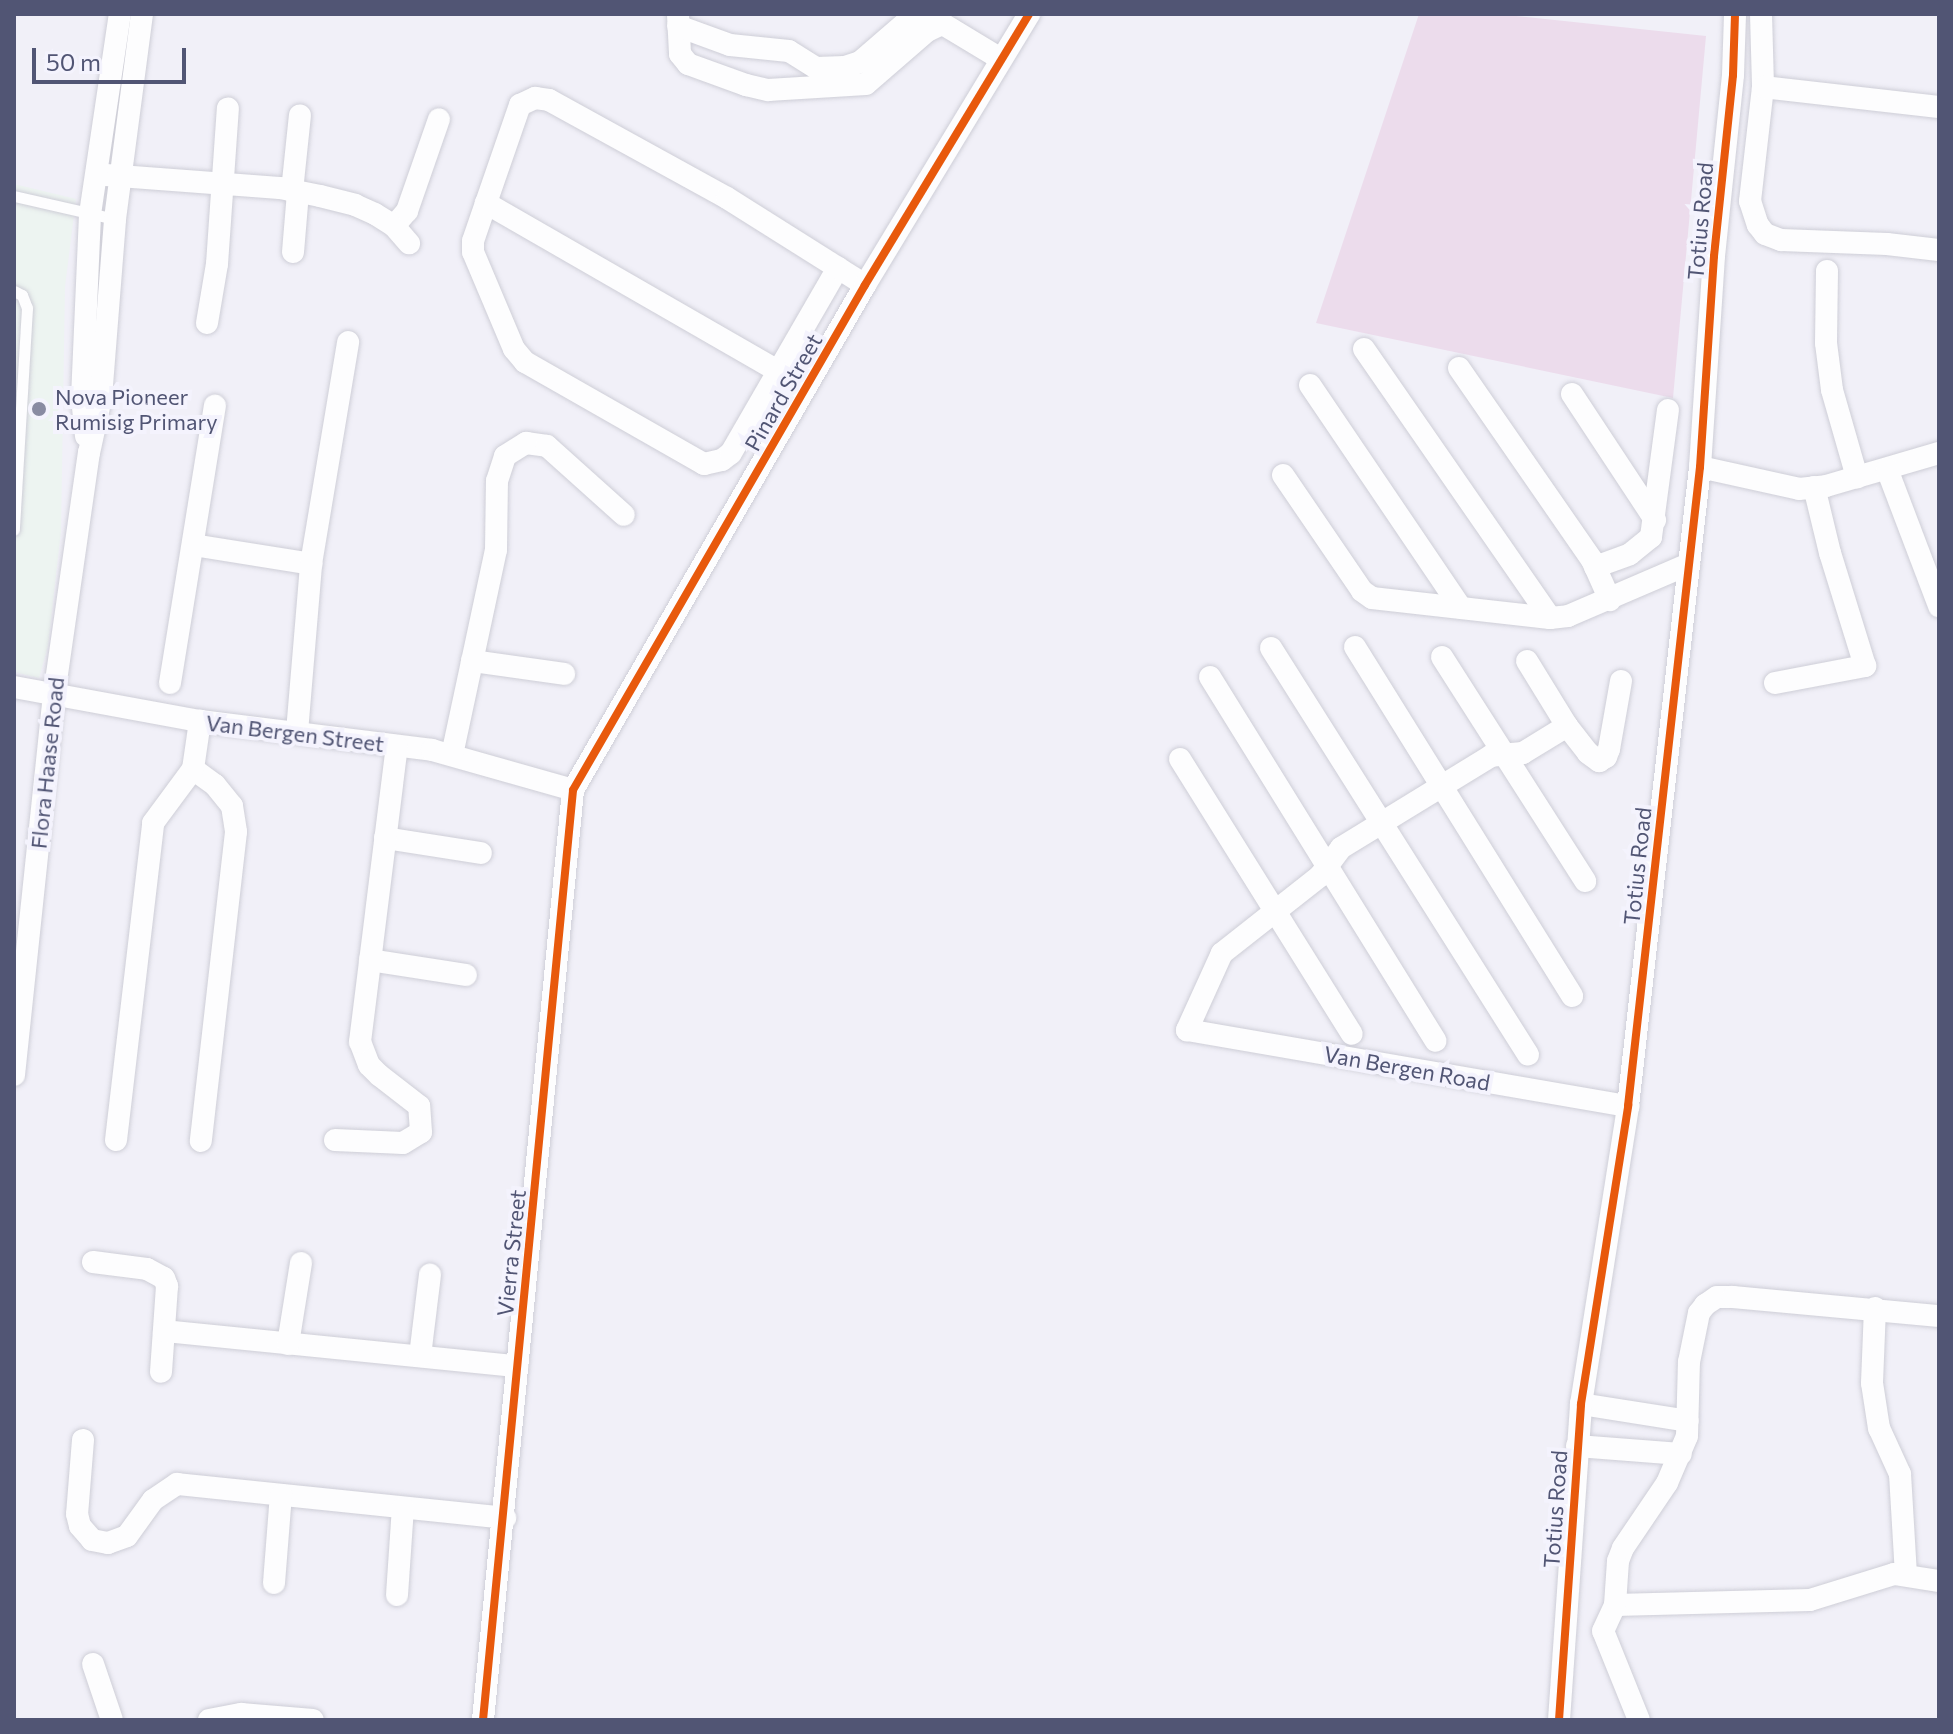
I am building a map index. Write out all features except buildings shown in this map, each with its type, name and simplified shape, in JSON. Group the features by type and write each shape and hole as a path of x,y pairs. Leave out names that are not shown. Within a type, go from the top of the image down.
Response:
{"street":[{"name":"Flora Haase Road","path":"89,453 82,398 90,214 120,14"},
{"name":"Flora Haase Road","path":"14,1075 54,695 89,453 101,398 115,219 142,14"},
{"name":"Pinard Street","path":"573,790 865,285 1029,14"},
{"name":"Totius Road","path":"1559,1720 1581,1404 1628,1106 1700,467 1714,256 1733,75 1735,14"},
{"path":"1761,14 1763,87 1750,201 1765,234 1781,240 1939,250"},
{"path":"942,24 927,31 866,84 809,89 755,88 694,67 680,54 678,20 730,45 789,51 811,66 845,67 860,62 915,16 927,16 942,24 1001,59"},
{"path":"809,89 811,66"},
{"path":"1763,87 1939,107"},
{"path":"838,268 731,453 722,460 704,464 525,362 514,349 473,252 473,241 520,105 543,98 727,198 865,285"},
{"path":"207,323 217,264 228,108"},
{"path":"293,252 300,115"},
{"path":"394,226 407,211 439,119"},
{"path":"95,174 295,191 355,205 394,226 409,243"},
{"path":"486,203 778,371"},
{"path":"1827,271 1826,343 1832,390 1857,477"},
{"path":"297,732 311,564 348,342"},
{"path":"1364,349 1550,618"},
{"path":"1459,368 1595,567 1610,600"},
{"path":"1310,385 1461,608"},
{"path":"1572,394 1655,520"},
{"path":"170,683 215,406"},
{"path":"1595,567 1630,554 1651,537 1668,410"},
{"path":"452,755 496,550 497,481 505,456 526,443 547,446 624,515"},
{"path":"1700,467 1799,489 1857,477 1939,453"},
{"path":"1887,469 1939,606"},
{"path":"1283,475 1362,591 1372,598 1550,618 1568,616 1610,600 1689,564"},
{"path":"1775,683 1865,666 1830,553 1814,487"},
{"path":"193,545 311,564"},
{"path":"1355,647 1572,996"},
{"path":"1271,648 1528,1055"},
{"path":"1442,657 1585,881"},
{"path":"472,661 564,674"},
{"path":"1527,661 1567,726 1588,753 1599,761 1606,757 1621,681"},
{"path":"1210,677 1436,1041"},
{"name":"Van Bergen Street","path":"14,687 200,721 452,755 573,790"},
{"path":"116,1140 153,823 193,769 200,721"},
{"path":"1276,910 1328,868 1341,848 1379,823 1443,784 1503,753 1523,753 1567,726"},
{"path":"335,1140 403,1143 421,1132 419,1106 369,1065 360,1042 397,746"},
{"path":"1180,759 1352,1034"},
{"path":"193,769 215,785 232,806 236,832 201,1141"},
{"name":"Vierra Street","path":"483,1720 505,1518 573,790"},
{"path":"385,838 481,853"},
{"name":"Van Bergen Road","path":"1276,910 1222,953 1187,1030 1628,1106"},
{"path":"370,960 466,975"},
{"path":"93,1262 147,1269 164,1278 167,1286 161,1372"},
{"path":"288,1344 301,1263"},
{"path":"420,1356 430,1275"},
{"path":"1639,1720 1604,1640 1603,1631 1615,1605 1618,1561 1623,1548 1661,1493 1681,1454 1688,1421 1689,1362 1699,1313 1717,1297 1875,1308 1939,1316"},
{"path":"1875,1308 1872,1383 1879,1428 1900,1474 1906,1575"},
{"path":"164,1331 517,1366"},
{"path":"1581,1404 1688,1421"},
{"path":"83,1440 77,1514 80,1526 92,1540 108,1543 127,1536 153,1500 177,1484 505,1518"},
{"path":"1577,1446 1681,1454"},
{"path":"274,1583 281,1495"},
{"path":"397,1595 403,1508"},
{"path":"1615,1605 1810,1600 1879,1576 1906,1575 1939,1581"},
{"path":"93,1664 112,1720"},
{"path":"209,1720 241,1714 313,1720"}],"lane":[{"path":"14,196 115,219"},
{"path":"14,291 22,295 27,308 14,530"}],"shaded area":[{"path":"1419,14 1497,14 1706,36 1673,398 1316,323"},
{"name":"Nova Pioneer Rumisig Primary","path":"14,184 76,199 65,287 61,531 48,646 39,678 14,672"}],"cycle path":[{"path":"483,1720 573,790 865,285 1029,14"},
{"path":"1559,1720 1581,1404 1628,1106 1700,467 1714,256 1733,75 1735,14"}],"place":[{"name":"Nova Pioneer Rumisig Primary","path":"39,409"}]}
